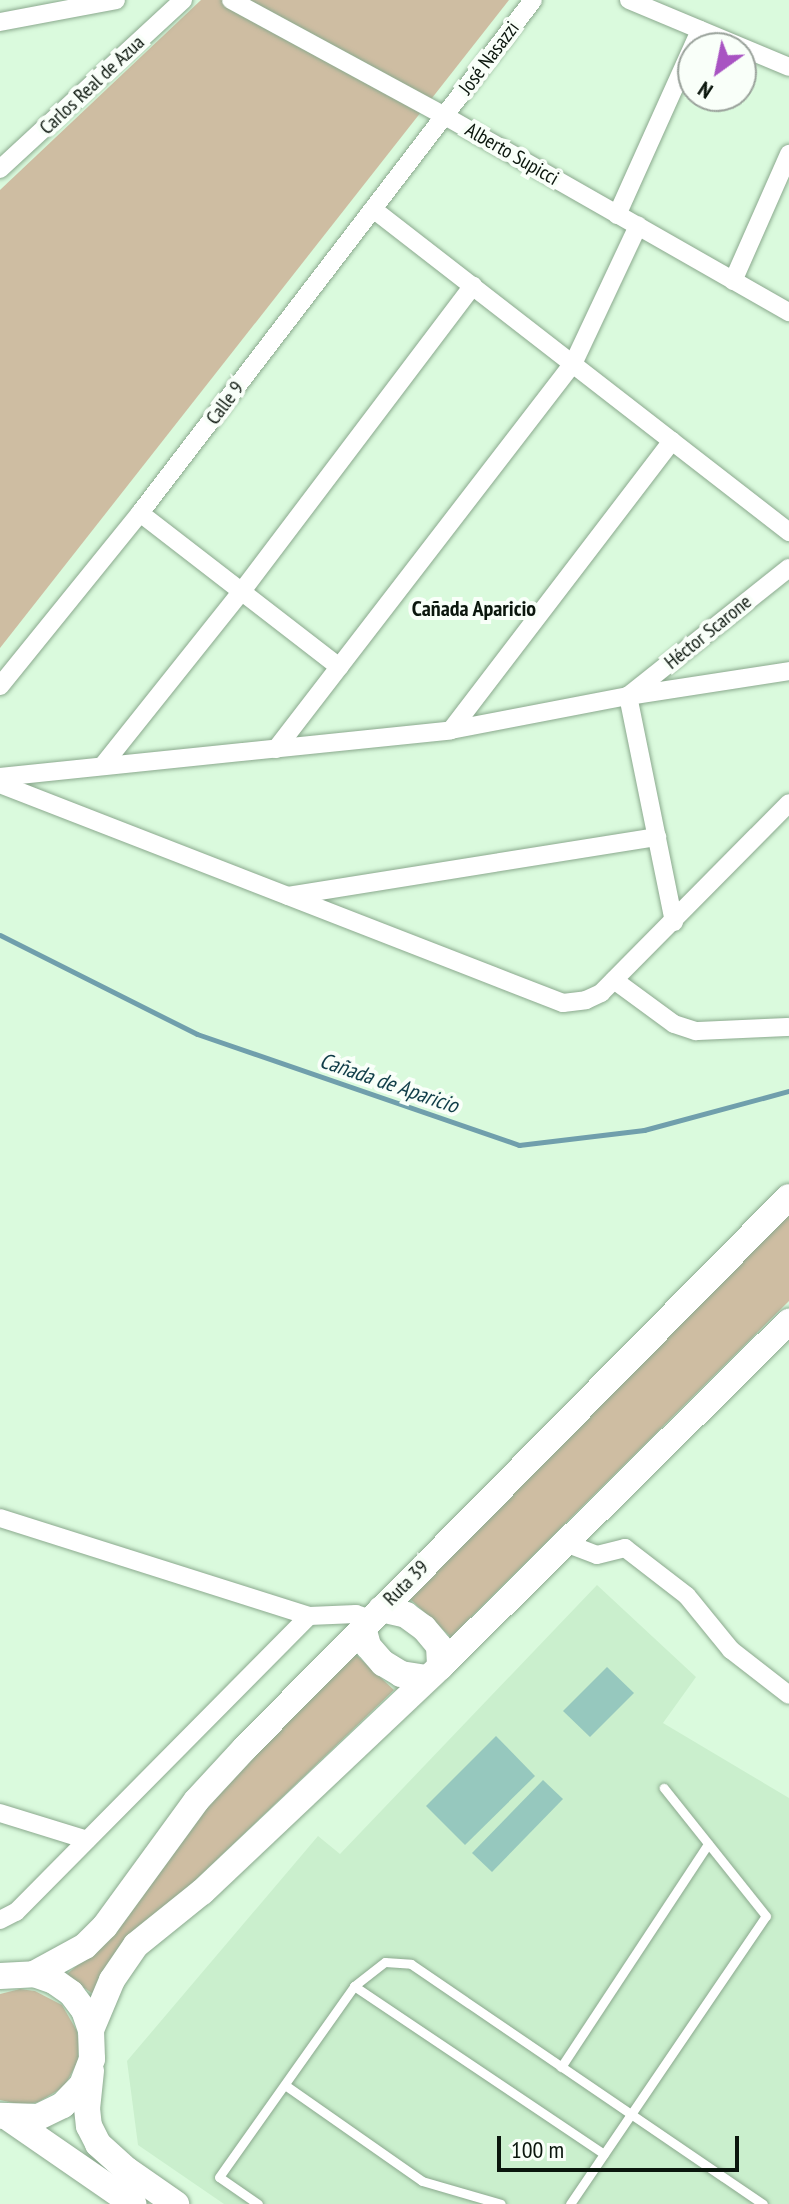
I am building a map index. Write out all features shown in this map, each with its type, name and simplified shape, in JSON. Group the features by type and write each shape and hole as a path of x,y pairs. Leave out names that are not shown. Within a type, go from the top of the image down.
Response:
{"main road":[{"name":"Ruta 39","path":"34,1974 85,1946 105,1926 196,1801 372,1618 789,1197"},
{"path":"91,2030 112,1980 136,1945 202,1892 434,1673 563,1542 789,1322"},
{"path":"406,1615 424,1628 439,1646 434,1673 401,1674 383,1663 368,1646 372,1618 406,1615"},
{"path":"0,1976 34,1974 54,1981 71,1993 84,2010 91,2030 89,2126 98,2144 127,2170 176,2204"},
{"path":"5,2117 38,2117 63,2105 82,2085 92,2059"},
{"path":"5,2117 133,2204"}],"street":[{"path":"0,22 116,0"},
{"name":"Carlos Real de Azua","path":"0,169 183,0"},
{"name":"Alberto Supicci","path":"231,0 445,116 789,312"},
{"name":"José Nasazzi","path":"445,116 533,0"},
{"path":"629,0 672,8 700,30 787,61"},
{"path":"617,215 700,30"},
{"name":"Calle 9","path":"0,686 140,513 445,116"},
{"path":"733,281 789,155"},
{"path":"373,209 789,532"},
{"path":"276,749 573,364 638,226"},
{"path":"103,765 242,591 473,286"},
{"path":"451,730 672,441"},
{"path":"140,513 339,667"},
{"name":"Héctor Scarone","path":"628,696 789,568"},
{"path":"0,777 451,730 628,696 789,671"},
{"path":"628,696 674,922"},
{"path":"0,784 563,1003 586,1000 601,993 789,803"},
{"path":"287,896 657,837"},
{"path":"614,980 674,1024 696,1031 789,1027"},
{"path":"0,1518 309,1616 356,1614 372,1618"},
{"path":"563,1542 597,1555 625,1548 687,1596 731,1650 789,1695"},
{"path":"0,1920 16,1912 309,1616"},
{"path":"0,1813 87,1840"}],"lane":[{"path":"570,2204 766,1916 664,1788"},
{"path":"561,2067 708,1844"},
{"path":"258,2204 219,2177 354,1986 385,1962 411,1964 763,2204"},
{"path":"354,1986 604,2154"},
{"path":"285,2085 422,2181 501,2204"}],"shaded area":[{"path":"201,0 509,0 0,648 0,190"},
{"path":"789,1214 789,1301 451,1637 407,1596"},
{"path":"597,1585 696,1677 663,1723 789,1798 789,2204 224,2204 138,2145 127,2061 318,1836 340,1854"},
{"path":"352,1651 394,1690 159,1915 93,1994 66,1975 111,1936 205,1808"},
{"path":"20,1989 35,1991 62,2005 77,2031 79,2045 78,2061 64,2087 38,2102 23,2105 0,2100 0,1994"}],"building":[{"path":"607,1667 634,1693 590,1737 563,1711"},
{"path":"496,1736 535,1776 465,1845 426,1806"},
{"path":"543,1780 563,1799 492,1872 472,1853"}],"waterway":[{"name":"Cañada de Aparicio","path":"0,935 197,1034 519,1145 644,1130 789,1091"}],"district":[{"name":"Cañada Aparicio","path":"474,609"}]}
